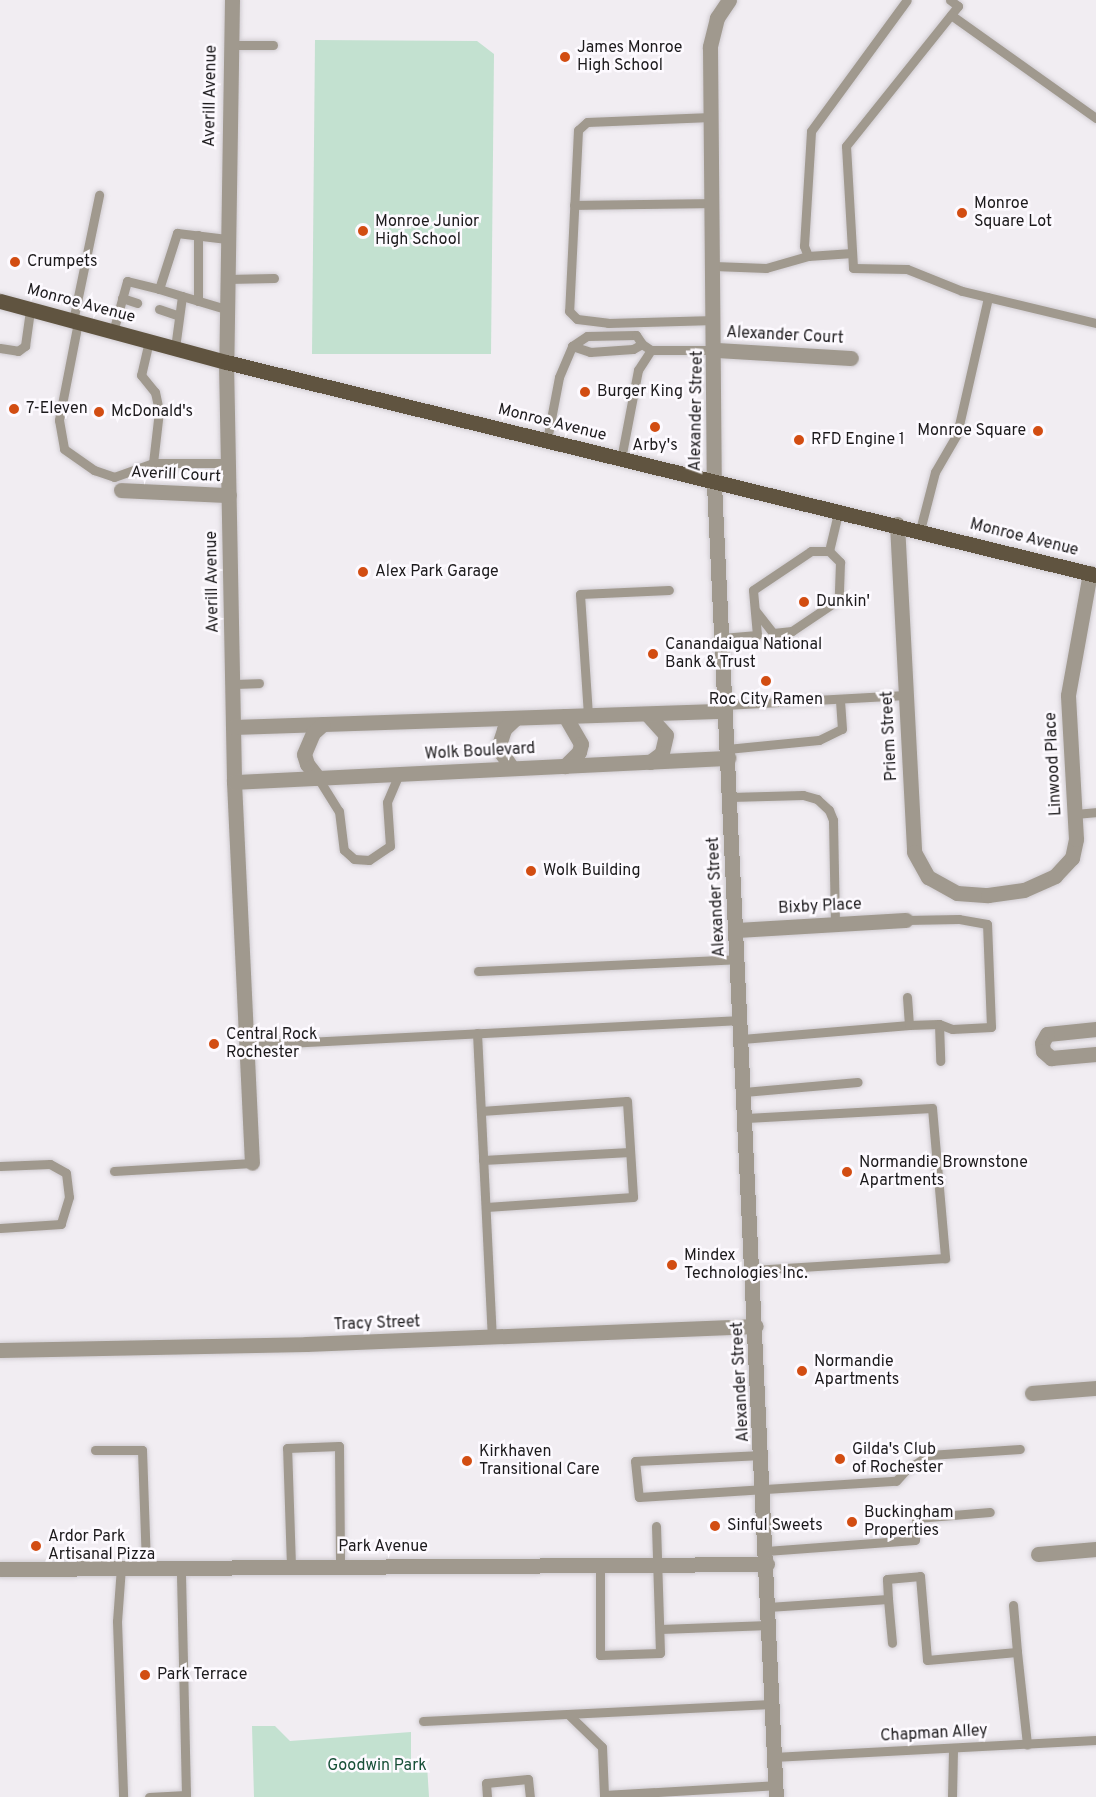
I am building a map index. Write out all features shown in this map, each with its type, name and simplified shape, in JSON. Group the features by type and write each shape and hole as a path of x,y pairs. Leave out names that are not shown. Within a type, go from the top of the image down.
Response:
{"main road":[{"name":"Monroe Avenue","path":"0,302 226,362 714,483 839,509 1093,574"}],"street":[{"name":"Averill Avenue","path":"232,0 226,362 234,782 252,1163"},
{"name":"Alexander Street","path":"729,0 717,18 710,47 716,350 714,483 756,1326 775,1791"},
{"name":"Alexander Court","path":"716,350 851,358"},
{"name":"Averill Court","path":"122,490 229,495"},
{"name":"Priem Street","path":"897,524 916,861 928,877 942,886 957,892 988,896"},
{"name":"Linwood Place","path":"988,896 1024,890 1066,867 1076,849 1068,695 1093,574"},
{"name":"Wolk Boulevard","path":"233,727 647,714 725,708"},
{"path":"647,714 666,735 662,753 650,762"},
{"path":"565,716 580,744 579,752 565,766"},
{"path":"512,768 498,748 504,729 516,718"},
{"path":"318,778 307,764 304,754 313,733 323,724"},
{"name":"Wolk Boulevard","path":"234,782 650,762 727,753"},
{"name":"Bixby Place","path":"736,930 906,920"},
{"path":"1096,1029 1047,1034 1042,1043 1043,1051 1051,1058 1096,1054"},
{"name":"Tracy Street","path":"0,1350 306,1344 756,1326"},
{"path":"1032,1393 1096,1388"},
{"path":"1038,1554 1096,1549"},
{"name":"Park Avenue","path":"0,1569 659,1564 766,1558"}],"lane":[{"path":"808,256 804,246 811,131 906,0"},
{"path":"950,0 958,6 846,146 853,268 907,269 988,297 1096,323"},
{"path":"951,15 1096,118"},
{"path":"230,45 273,45"},
{"path":"711,117 581,125 578,130 569,311 572,317 627,324 715,320"},
{"path":"99,195 59,420 64,449 94,470 114,477 153,463 228,463"},
{"path":"574,205 713,203"},
{"path":"159,289 177,232 227,239"},
{"path":"198,235 198,301"},
{"path":"714,266 766,268 808,256 852,253"},
{"path":"227,279 274,278"},
{"path":"113,332 127,280 226,309"},
{"path":"175,348 182,296"},
{"path":"920,530 935,472 957,434 988,297"},
{"path":"122,298 136,303"},
{"path":"0,348 18,351 25,346 30,309"},
{"path":"159,309 179,316"},
{"path":"547,440 559,377 572,346 586,336 636,335 642,344 651,350 716,350"},
{"path":"149,341 141,375 155,392 159,411 153,463"},
{"path":"572,346 590,352 633,349 642,344"},
{"path":"621,459 638,370 651,350"},
{"path":"829,550 839,509"},
{"path":"722,638 757,635 753,590 811,551 829,550"},
{"path":"755,610 765,626 781,634 792,631 835,602 839,596 840,562 829,550"},
{"path":"588,716 580,594 669,590"},
{"path":"232,684 259,683"},
{"path":"725,708 906,695"},
{"path":"727,753 819,740 842,729 840,700"},
{"path":"318,778 339,811 344,850 354,859 369,860 390,846 387,802 399,774"},
{"path":"730,797 803,795 817,799 829,810 833,820 835,924"},
{"path":"1074,814 1096,812"},
{"path":"742,1039 909,1025 939,1024 952,1029 991,1027 987,924 906,920"},
{"path":"478,971 738,958"},
{"path":"907,997 909,1025"},
{"path":"247,1045 741,1020"},
{"path":"939,1024 940,1061"},
{"path":"477,1033 492,1337"},
{"path":"744,1092 858,1082"},
{"path":"481,1110 627,1101 633,1197 486,1206"},
{"path":"746,1118 932,1108 945,1258 753,1270"},
{"path":"483,1160 630,1152"},
{"path":"114,1171 252,1163"},
{"path":"0,1166 50,1164 66,1173 69,1197 61,1224 0,1228"},
{"path":"291,1566 287,1448 339,1446 340,1566"},
{"path":"762,1455 635,1461 639,1497 896,1481 906,1470 929,1455 1020,1449"},
{"path":"95,1450 142,1450 146,1567"},
{"path":"766,1558 915,1540 916,1518 990,1512"},
{"path":"600,1564 600,1655 660,1653 659,1564 656,1526"},
{"path":"121,1567 117,1621 123,1797"},
{"path":"149,1797 186,1795 181,1567"},
{"path":"892,1643 887,1579 920,1576 927,1660 1017,1652"},
{"path":"768,1607 888,1599"},
{"path":"1013,1605 1027,1744"},
{"path":"660,1629 769,1625"},
{"path":"423,1721 772,1704"},
{"path":"569,1715 602,1747 604,1796 775,1791"},
{"name":"Chapman Alley","path":"773,1757 1096,1740"},
{"path":"952,1797 953,1748"},
{"path":"487,1797 486,1783 528,1779 530,1797"}],"green space":[{"path":"315,40 477,41 494,54 491,354 312,354"},
{"name":"Goodwin Park","path":"252,1726 275,1726 290,1741 411,1732 411,1766 427,1765 429,1797 254,1797"}],"place":[{"name":"James Monroe High School","path":"565,57"},
{"name":"Monroe Square Lot","path":"962,213"},
{"name":"Monroe Junior High School","path":"363,231"},
{"name":"Crumpets","path":"15,262"},
{"name":"Burger King","path":"585,392"},
{"name":"7-Eleven","path":"14,409"},
{"name":"McDonald's","path":"99,412"},
{"name":"Arby's","path":"655,427"},
{"name":"Monroe Square","path":"1038,431"},
{"name":"RFD Engine 1","path":"799,440"},
{"name":"Alex Park Garage","path":"363,572"},
{"name":"Dunkin'","path":"804,602"},
{"name":"Canandaigua National Bank & Trust","path":"653,654"},
{"name":"Roc City Ramen","path":"766,681"},
{"name":"Wolk Building","path":"531,871"},
{"name":"Central Rock Rochester","path":"214,1044"},
{"name":"Normandie Brownstone Apartments","path":"847,1172"},
{"name":"Mindex Technologies Inc.","path":"672,1265"},
{"name":"Normandie Apartments","path":"802,1371"},
{"name":"Gilda's Club of Rochester","path":"840,1459"},
{"name":"Kirkhaven Transitional Care","path":"467,1461"},
{"name":"Buckingham Properties","path":"852,1522"},
{"name":"Sinful Sweets","path":"715,1526"},
{"name":"Ardor Park Artisanal Pizza","path":"36,1546"},
{"name":"Park Terrace","path":"145,1675"}]}
